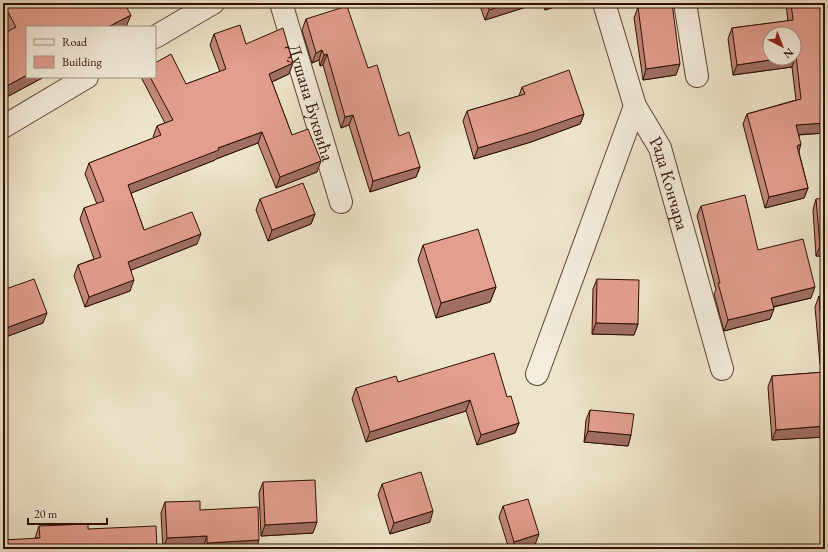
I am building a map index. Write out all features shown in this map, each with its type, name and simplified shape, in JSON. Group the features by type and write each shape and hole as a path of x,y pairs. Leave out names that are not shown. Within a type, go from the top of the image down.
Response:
{"street":[{"path":"156,36 213,3"},
{"name":"Душана Буквића","path":"281,3 341,202"},
{"name":"Рада Кончара","path":"604,3 635,106 660,148 722,370"},
{"path":"685,3 697,76"},
{"path":"3,127 85,78"},
{"path":"537,374 635,106"}],"building":[{"path":"3,3 124,3 131,15 110,26 26,26 26,76 3,88 3,34 16,27"},
{"path":"487,3 510,3 489,10"},
{"path":"672,3 680,64 646,69 638,7"},
{"path":"791,3 825,3 825,123 796,125 801,144 797,146 808,188 769,197 747,114 801,99 797,66 802,66 802,26 762,26 762,61 737,65 732,28 793,20"},
{"path":"347,6 368,68 377,65 399,136 409,132 420,167 373,181 353,115 345,117 327,54 324,55 322,50 316,53 306,19"},
{"path":"240,25 246,44 283,28 293,63 269,74 292,135 308,129 321,161 280,177 262,132 218,148 219,150 128,185 144,230 192,212 201,234 128,262 134,280 89,297 78,265 101,257 84,208 104,201 89,163 161,135 157,126 173,120 151,78 156,78 156,62 171,54 186,84 226,69 214,34"},
{"path":"569,70 584,114 535,131 478,148 467,111 525,94 522,87"},
{"path":"303,183 315,214 272,230 260,199"},
{"path":"3,185 6,200 3,201"},
{"path":"745,195 758,250 803,239 815,287 771,298 774,309 728,320 718,283 720,283 701,206"},
{"path":"825,198 825,245 820,246 816,199"},
{"path":"478,229 496,287 441,303 423,245"},
{"path":"34,279 47,313 6,328 3,319 3,290"},
{"path":"597,279 639,280 638,324 596,323"},
{"path":"819,296 825,296 825,354 824,354"},
{"path":"494,353 507,397 511,396 519,423 481,435 470,400 370,432 356,388 396,376 398,382"},
{"path":"825,372 825,426 776,430 772,376"},
{"path":"590,410 634,414 631,435 588,431"},
{"path":"421,472 433,511 394,523 382,484"},
{"path":"315,480 317,522 265,525 263,482"},
{"path":"528,499 539,534 514,542 503,506"},
{"path":"200,501 200,510 258,507 259,540 207,543 207,536 167,538 165,502"},
{"path":"88,524 88,529 156,526 157,549 3,549 3,540 40,538 39,526"}]}
